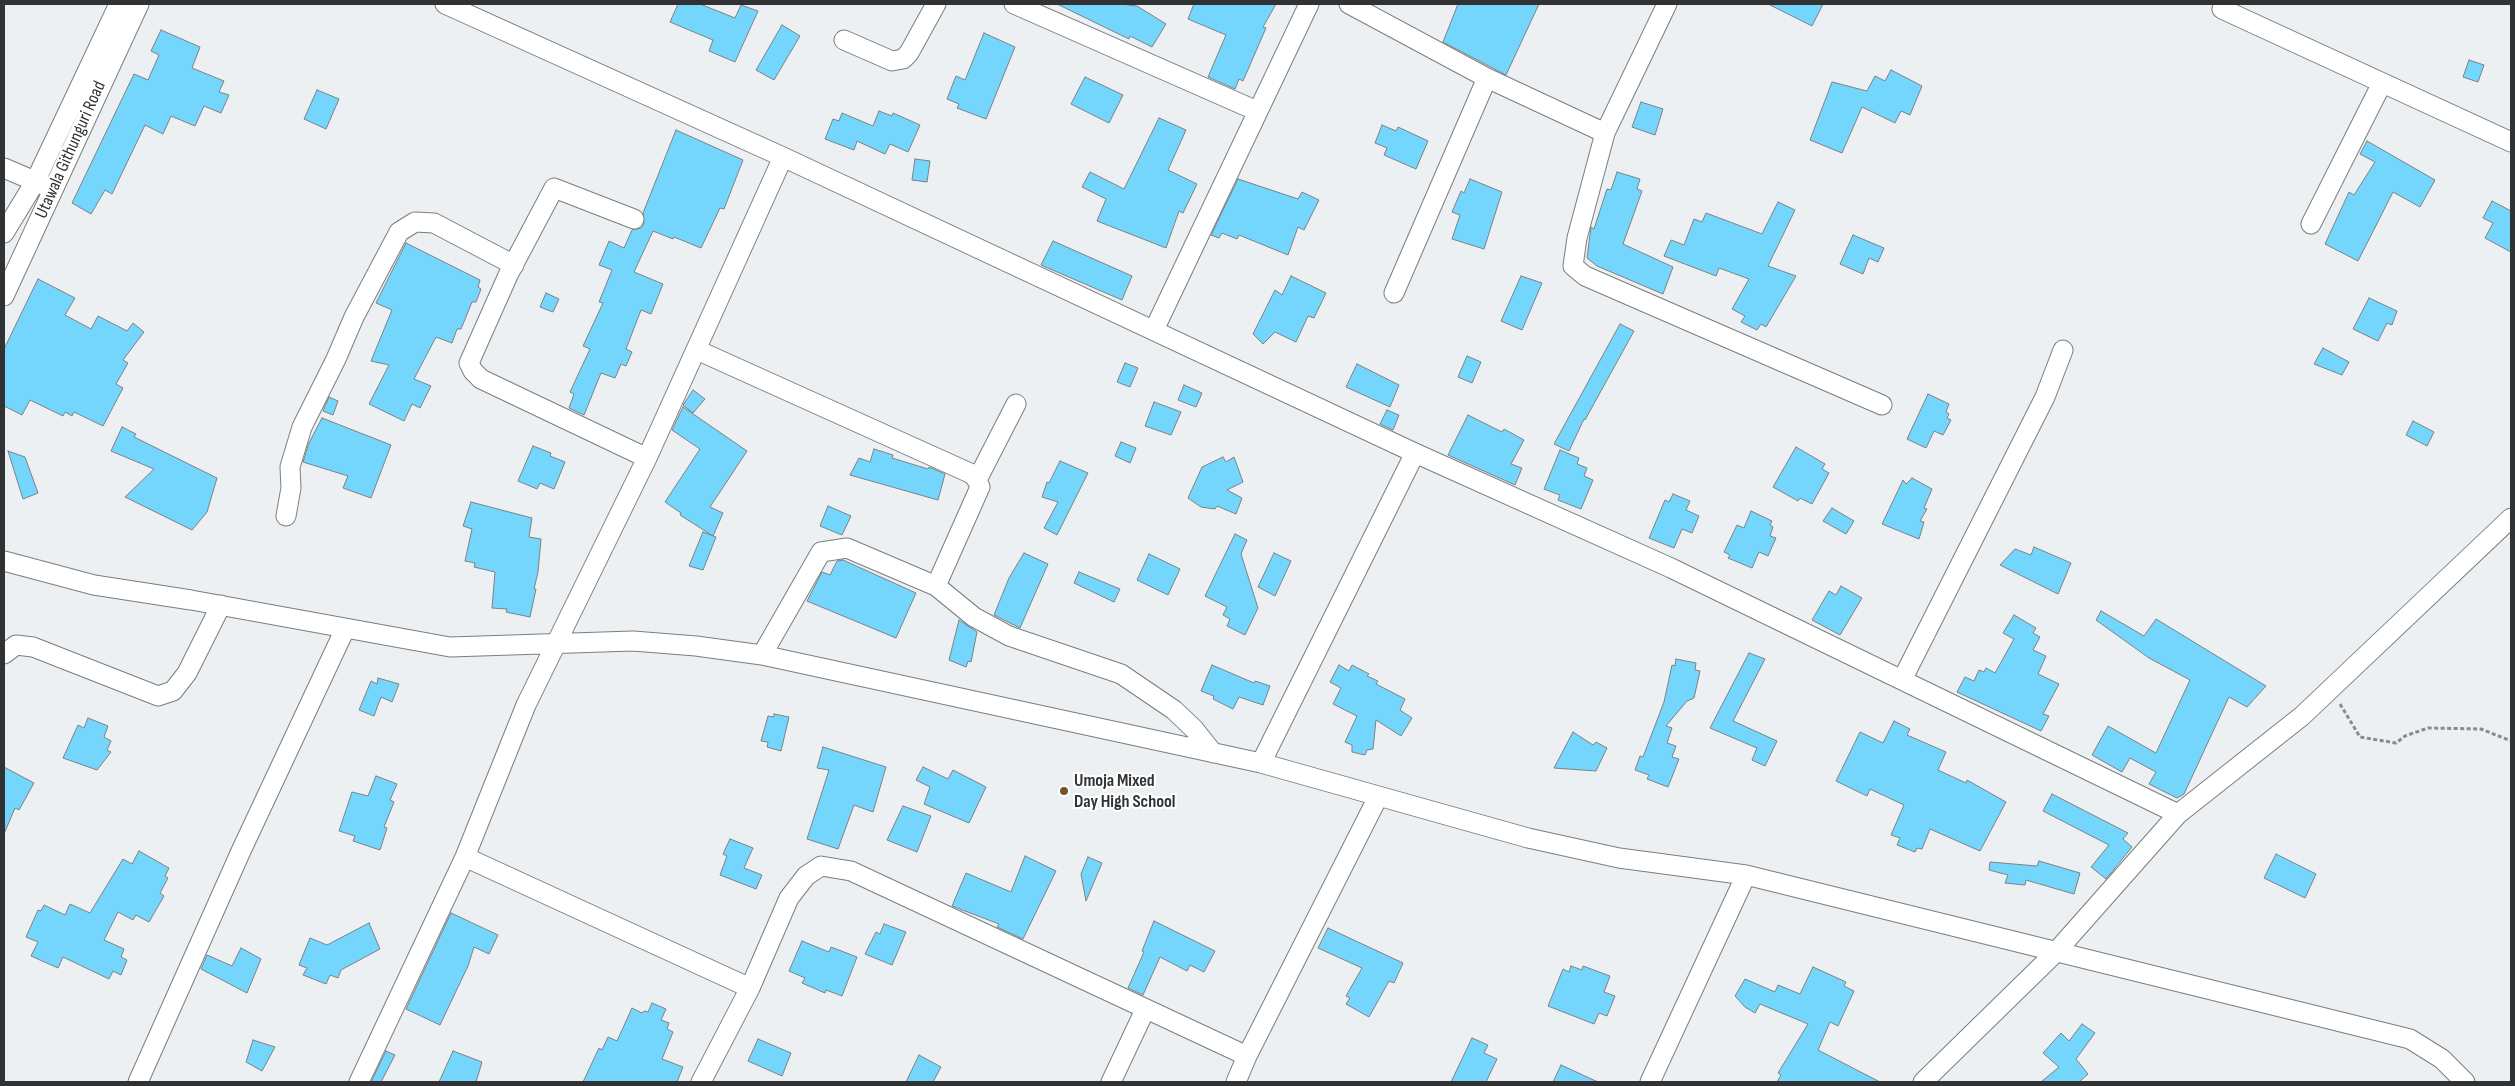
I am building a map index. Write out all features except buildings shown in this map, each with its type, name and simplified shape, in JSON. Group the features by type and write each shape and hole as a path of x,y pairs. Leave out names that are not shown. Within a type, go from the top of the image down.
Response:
{"street":[{"path":"4,232 36,182 119,4"},
{"name":"Utawala Githunguri Road","path":"4,296 139,4"},
{"path":"445,4 783,157 1415,453 1671,568 2178,814"},
{"path":"844,40 892,61 903,59 909,53 936,4"},
{"path":"1014,4 1257,111"},
{"path":"1154,330 1309,4"},
{"path":"1350,4 1487,78 1605,133"},
{"path":"1667,4 1605,133 1577,238 1573,266 1585,276 1882,405"},
{"path":"2220,5 2382,83 2511,142"},
{"path":"1394,293 1487,78"},
{"path":"2311,224 2382,83"},
{"path":"359,1082 465,857 526,704 647,458 783,157"},
{"path":"4,168 54,188"},
{"path":"634,219 554,188 514,265 469,363 473,371 481,379 647,458"},
{"path":"286,516 290,488 290,466 302,426 336,359 354,316 399,232 415,222 434,223 514,265"},
{"path":"697,350 972,474 980,488 936,586"},
{"path":"1902,680 2045,396 2063,350"},
{"path":"977,480 1016,404"},
{"path":"1262,763 1415,453"},
{"path":"1923,1082 2054,952 2178,814 2302,716 2511,518"},
{"path":"762,656 821,552 847,548 936,586 974,617 1009,636 1121,674 1174,710 1194,729 1214,753"},
{"path":"4,561 94,585 221,605 450,647 633,641 696,646 762,656 1262,763 1528,838 1618,858 1746,875 2410,1039 2436,1054 2465,1082"},
{"path":"4,654 16,646 33,647 158,696 172,691 187,673 221,605"},
{"path":"138,1082 232,869 345,629"},
{"path":"1236,1082 1247,1056 1378,797"},
{"path":"465,857 750,988"},
{"path":"701,1082 750,988 789,898 806,876 821,866 851,871 1247,1056"},
{"path":"1650,1082 1746,875"},
{"path":"1111,1082 1145,1010"}],"path":[{"path":"2338,699 2360,737 2396,743 2405,736 2428,728 2481,729 2511,741"}],"place":[{"name":"Umoja Mixed Day High School","path":"1064,791"}]}
